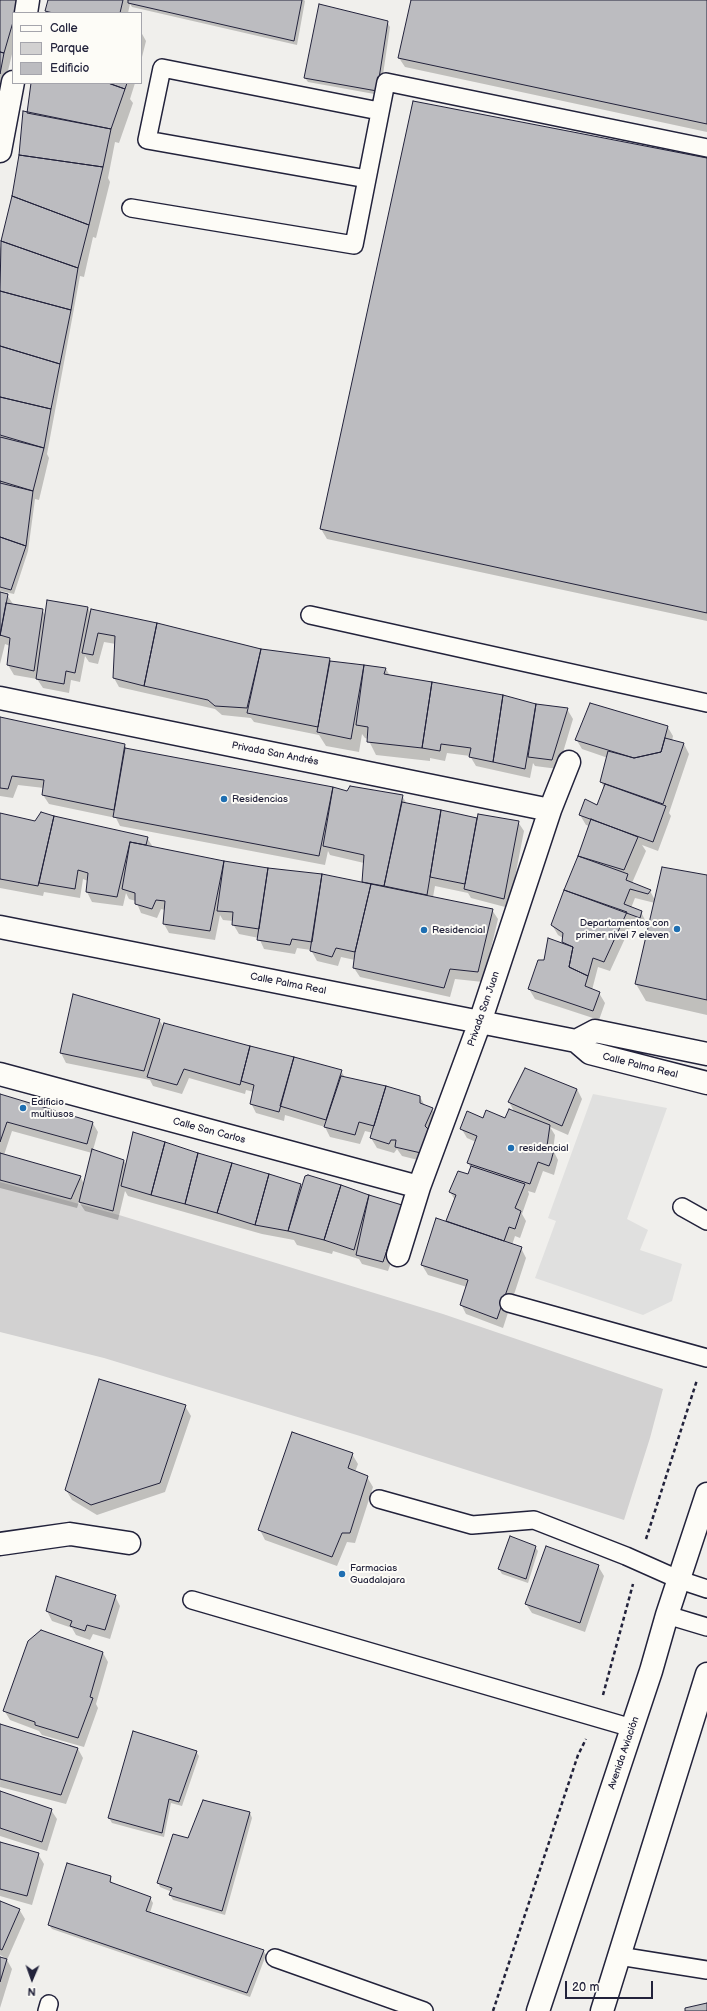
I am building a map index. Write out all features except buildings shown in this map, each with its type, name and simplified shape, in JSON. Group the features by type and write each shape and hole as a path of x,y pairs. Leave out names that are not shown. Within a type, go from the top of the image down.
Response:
{"street":[{"path":"26,12 28,0"},
{"path":"0,151 13,84"},
{"name":"Privada San Andrés","path":"0,698 550,810"},
{"name":"Privada San Juan","path":"398,1255 419,1187 480,1022 550,810 569,762"},
{"name":"Calle Palma Real","path":"0,927 576,1042 590,1053 707,1083"},
{"path":"576,1042 594,1031 707,1054"},
{"name":"Calle San Carlos","path":"0,1074 419,1187"},
{"name":"Avenida Aviación","path":"538,2011 660,1645 667,1615 680,1580 707,1494"},
{"path":"0,1544 70,1534 129,1543"},
{"path":"602,2011 707,1674"}],"lane":[{"path":"367,179 148,140 162,68 379,111"},
{"path":"131,208 354,245 379,111 386,82 707,148"},
{"path":"310,615 707,703"},
{"path":"682,1207 707,1221"},
{"path":"508,1303 706,1358"},
{"path":"379,1499 472,1524 534,1520 680,1580 707,1589"},
{"path":"192,1600 632,1728"},
{"path":"667,1615 707,1627"},
{"path":"619,1956 707,1970"},
{"path":"275,1958 424,2011"}],"path":[{"path":"493,2011 578,1755 597,1717 639,1562 706,1358"}],"shaded area":[{"path":"593,1094 667,1108 627,1219 648,1230 640,1250 682,1264 672,1301 643,1315 535,1278 556,1221 548,1218"}],"green space":[{"path":"0,1182 119,1215 443,1314 663,1389 650,1438 624,1520 360,1436 104,1358 0,1332"}],"place":[{"name":"Residencias","path":"224,799"},
{"name":"Departamentos con primer nivel 7 eleven","path":"677,929"},
{"name":"Residencial","path":"424,930"},
{"name":"Edificio multiusos","path":"23,1108"},
{"name":"residencial","path":"511,1148"},
{"name":"Farmacias Guadalajara","path":"342,1574"}]}
